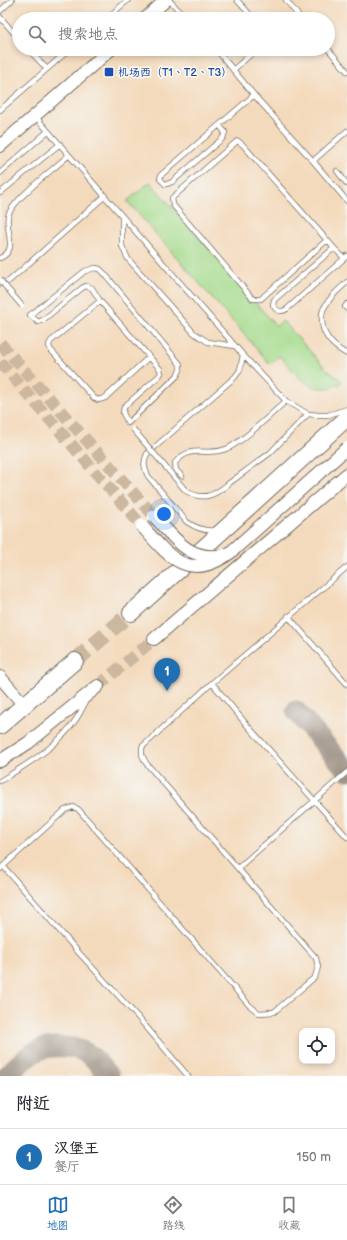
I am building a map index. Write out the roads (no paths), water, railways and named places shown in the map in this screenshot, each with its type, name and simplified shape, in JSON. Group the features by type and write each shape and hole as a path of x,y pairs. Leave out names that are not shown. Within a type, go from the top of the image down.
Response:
{"highway":[{"path":"131,613 347,418"},
{"path":"0,726 75,661"}],"street":[{"path":"153,12 167,0"},
{"path":"0,146 103,56"},
{"path":"142,526 169,556 176,561 185,564 204,566 214,563 231,552 347,448"},
{"path":"154,639 347,474"},
{"path":"154,516 179,543 192,552 209,556 218,556 231,552"},
{"path":"0,677 24,705"},
{"path":"0,761 28,742 98,686"}],"lane":[{"path":"0,11 12,0"},
{"path":"114,12 128,0"},
{"path":"167,0 180,12"},
{"path":"237,0 248,12"},
{"path":"286,0 295,12"},
{"path":"0,17 12,31"},
{"path":"35,56 47,69"},
{"path":"0,110 62,56"},
{"path":"222,56 254,95 347,200"},
{"path":"233,70 249,56"},
{"path":"334,56 347,71"},
{"path":"219,125 225,132 224,138 172,182 165,184 160,179 161,175 219,125 254,95"},
{"path":"35,116 235,346 286,401 308,414 328,415 347,409"},
{"path":"0,173 48,131"},
{"path":"313,161 347,131"},
{"path":"327,240 261,299 253,299 173,205 172,198 238,141 327,240 334,248 346,257 287,310 281,312 278,311 273,305 274,300 334,248"},
{"path":"0,193 60,144"},
{"path":"0,258 6,256 10,249 11,242 8,234 8,216 14,204 69,155"},
{"path":"337,172 347,184"},
{"path":"0,284 8,281 105,196"},
{"path":"122,216 122,246 128,259 194,333 208,342 235,346"},
{"path":"96,268 100,269 104,273 180,364 180,370 177,376 128,423 124,417 124,407 161,373 160,369 100,301 92,288 86,286 43,320 38,322 30,315 85,271 96,268"},
{"path":"0,280 22,306"},
{"path":"347,282 332,295 323,309 322,323 325,334 331,343 347,354"},
{"path":"100,301 51,341 49,345 50,349 94,398 98,400 105,398 149,357"},
{"path":"347,304 345,307 347,309"},
{"path":"229,525 220,529 205,530 195,527 187,522 148,476 145,470 144,461 147,454 234,377 240,370 243,355"},
{"path":"182,476 176,470 175,463 180,456 187,452 215,452 227,449 244,437 286,401"},
{"path":"133,429 186,491 194,496 212,495 219,492 270,453 308,414"},
{"path":"185,1075 136,1016 2,868 65,810 73,807 78,809 249,1005 259,1013 274,1012 315,977 318,967 316,958 146,764 142,755 142,747 288,616 347,567"},
{"path":"288,616 347,684"},
{"path":"212,683 246,724 347,837"},
{"path":"0,781 24,766 66,732 83,708 88,694"},
{"path":"238,868 347,772"}],"tunnel":[{"path":"0,343 154,516"},
{"path":"0,362 142,526"},
{"path":"75,661 131,613"},
{"path":"98,686 154,639"}],"place":[{"name":"机场西（T1、T2、T3）","path":"109,72"},
{"name":"汉堡王","path":"167,691"}]}
